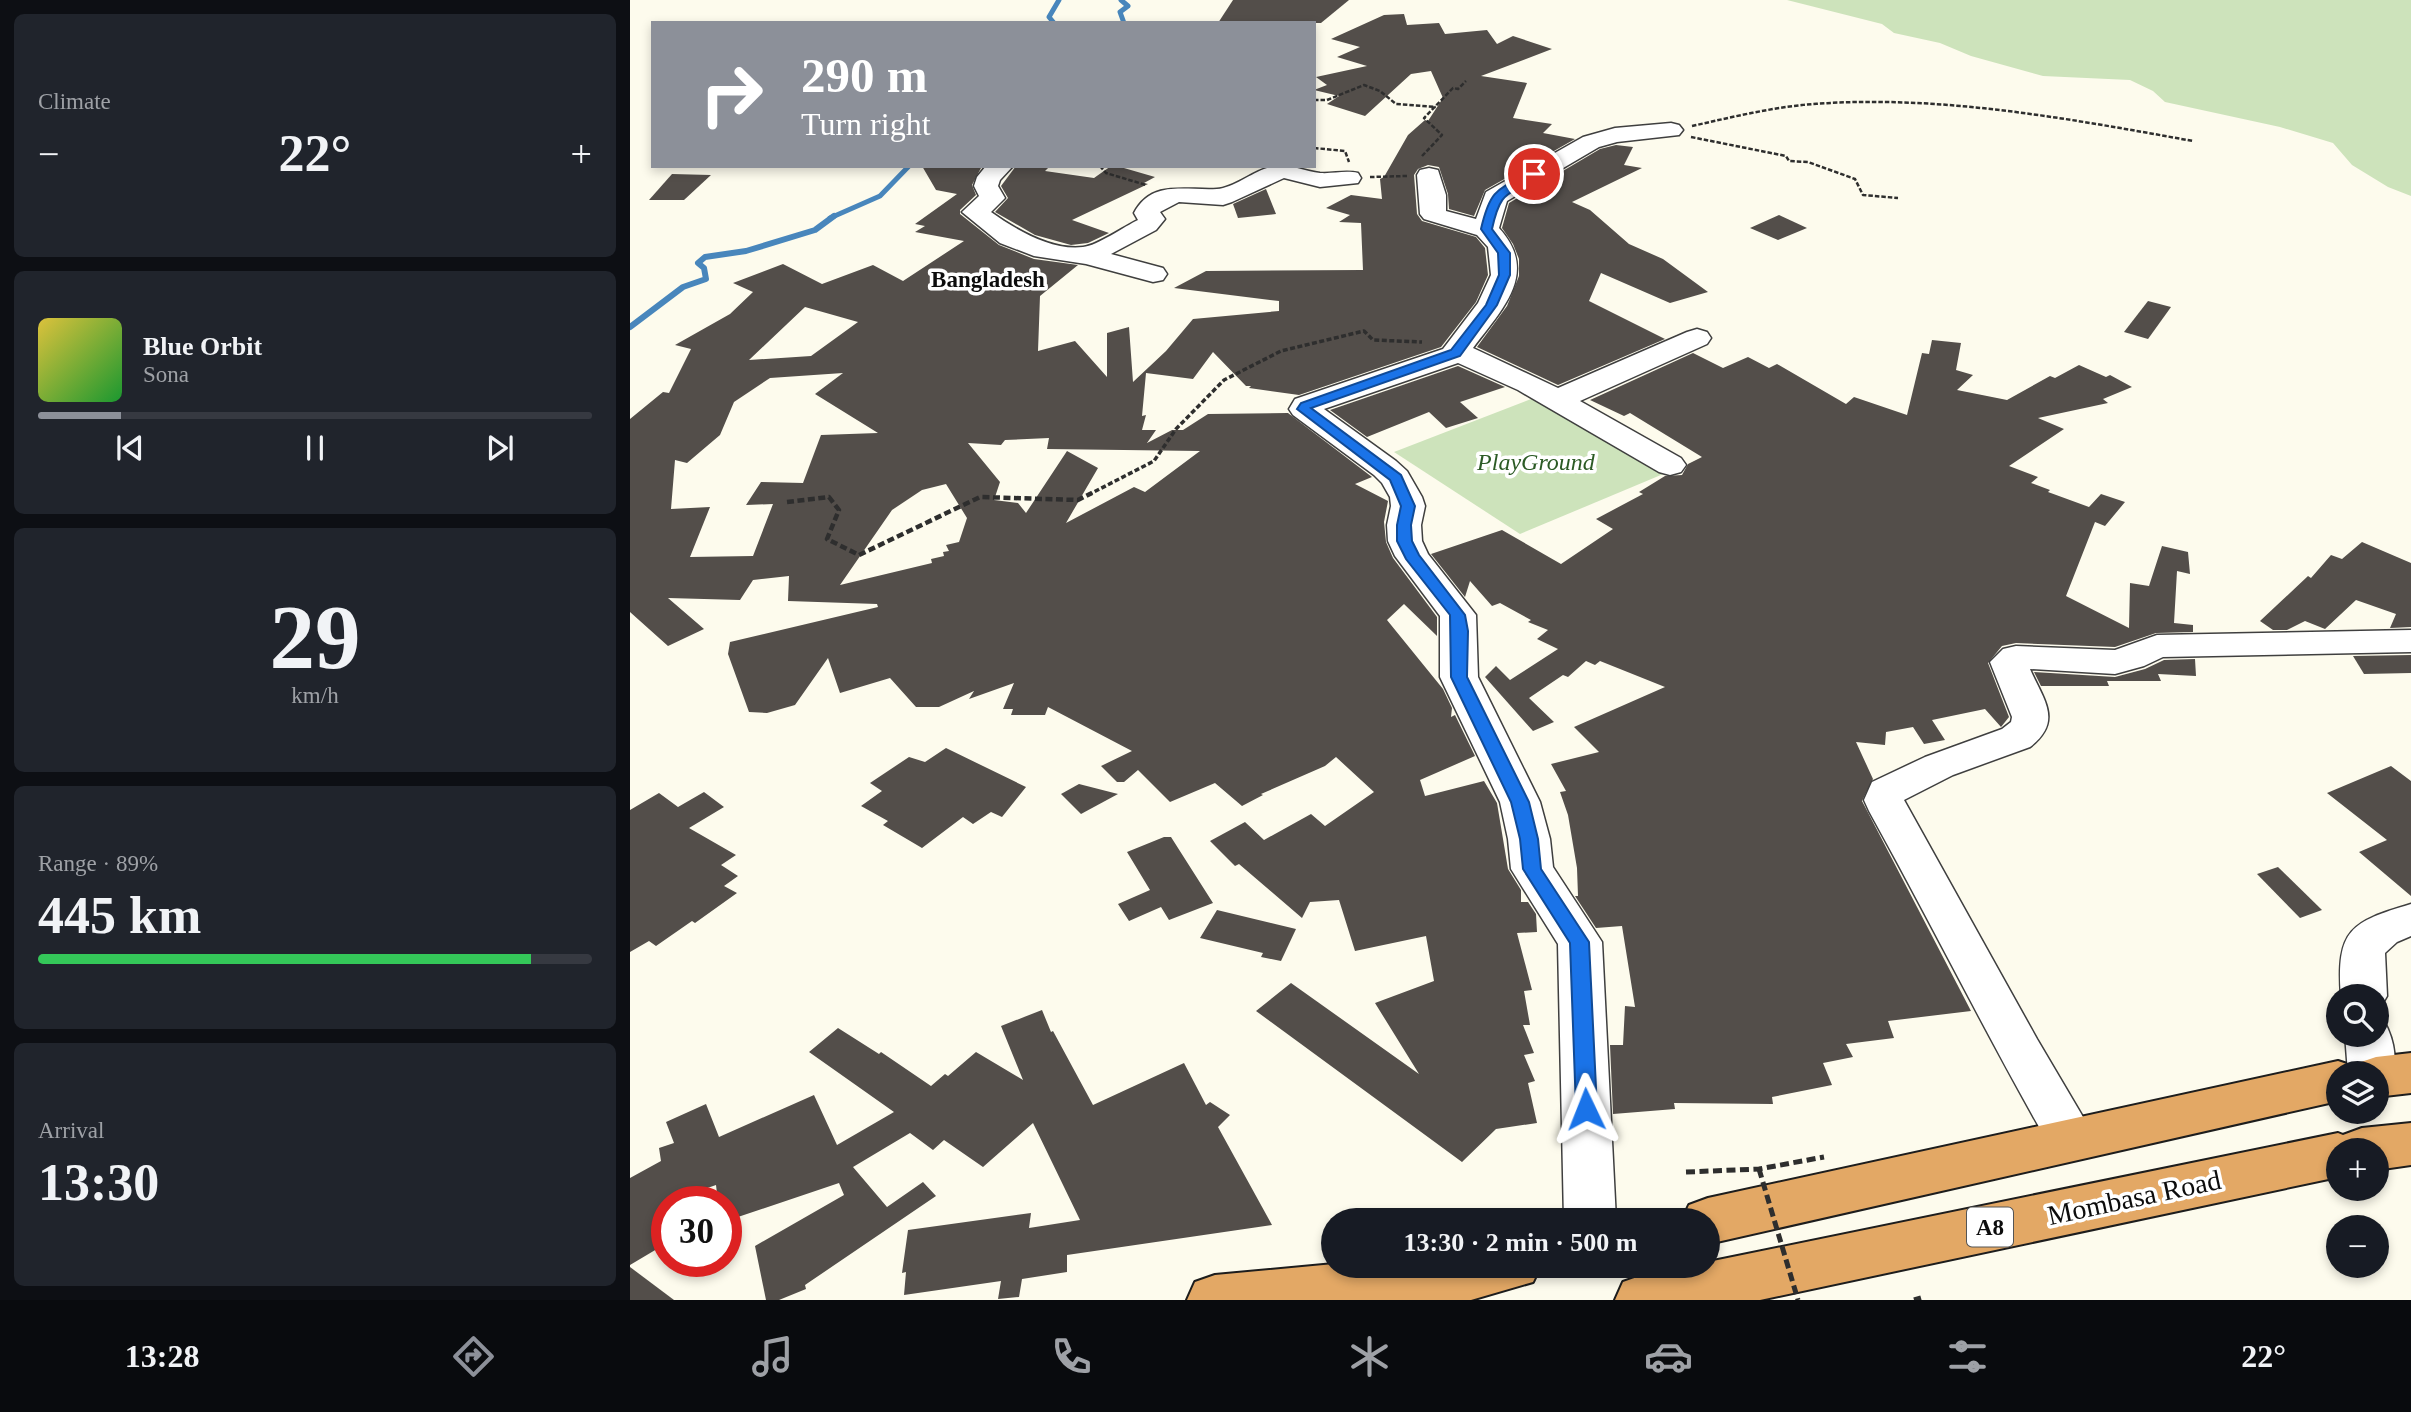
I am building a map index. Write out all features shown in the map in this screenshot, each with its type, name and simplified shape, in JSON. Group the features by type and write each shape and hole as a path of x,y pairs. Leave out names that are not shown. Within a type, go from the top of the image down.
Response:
{"highway":[{"path":"2389,1076 2411,1073"},
{"path":"1720,1218 2326,1084"},
{"path":"2389,1147 2411,1144"},
{"name":"Mombasa Road","path":"1643,1300 2326,1158"},
{"path":"1215,1300 1424,1278"},
{"path":"1368,1300 1461,1278"}],"street":[{"path":"1486,229 1495,197 1586,144 1615,135 1671,130"},
{"path":"999,168 989,177 986,186 992,198 977,209 975,214 1009,237 1034,247 1088,257 1153,274"},
{"path":"1088,257 1147,225 1152,219 1147,213 1149,209 1170,196 1223,197 1281,170 1320,180 1349,178"},
{"path":"1429,175 1433,214 1486,229 1504,253 1504,275 1491,305 1456,351 1448,357 1327,397 1306,405 1304,409 1385,468 1396,478 1406,497 1408,506 1404,525 1405,541 1412,556 1458,615 1459,677 1520,802 1529,839 1532,869 1580,942 1590,1208"},
{"path":"1557,400 1697,338"},
{"path":"1456,351 1518,378 1671,465"},
{"path":"2071,1139 2020,1052 1955,927 1889,811 1884,800 1886,792 1940,766 2015,738 2025,731 2031,724 2031,717 2009,662 2015,657 2115,662 2157,646 2411,642"},
{"path":"2363,984 2361,953 2368,940 2381,929 2411,920"}],"path":[{"path":"1316,148 1345,152 1349,161 1349,178 1429,175 1427,164 1419,161 1425,150 1442,135 1424,118 1453,88 1458,89 1466,81"},
{"path":"1316,100 1327,100 1364,85 1380,91 1396,104 1437,107"},
{"path":"1671,130 1736,116 1815,104 1885,103 2029,113 2193,141"},
{"path":"1671,130 1701,140 1786,156 1789,161 1808,162 1855,180 1863,195 1898,198"},
{"path":"1100,168 1101,171 1163,190 1170,196"},
{"path":"787,502 829,497 839,510 827,539 859,555 980,497 1078,500 1154,461 1176,429 1224,380 1281,351 1364,331 1373,340 1430,342 1456,351"},
{"path":"1686,1172 1759,1169 1798,1300"}],"green space":[{"path":"1787,0 2411,0 2411,196 2388,187 2352,165 2333,143 2280,127 2165,102 2153,91 2130,80 2043,76 1971,56 1940,43 1894,33 1882,24"},
{"name":"PlayGround","path":"1549,392 1680,467 1520,534 1394,452"}],"building":[{"path":"1233,0 1349,0 1321,23 1219,21"},
{"path":"1404,14 1407,25 1439,23 1445,34 1487,30 1497,44 1513,36 1552,49 1481,76 1527,83 1513,118 1552,124 1543,133 1575,139 1485,190 1474,216 1449,209 1448,194 1439,167 1428,165 1418,169 1414,175 1417,214 1422,221 1476,237 1485,248 1488,275 1476,302 1441,347 1299,395 1249,388 1251,386 1246,386 1213,352 1193,379 1146,373 1142,416 1146,415 1142,430 1156,430 1147,443 1172,430 1183,430 1208,414 1288,413 1372,477 1355,484 1388,501 1384,522 1386,542 1393,558 1437,617 1437,636 1404,604 1387,620 1443,689 1452,708 1451,717 1455,715 1475,756 1420,780 1425,796 1484,781 1497,803 1508,869 1521,890 1521,902 1528,902 1536,914 1537,932 1517,933 1532,990 1524,991 1530,1025 1523,1025 1534,1053 1524,1055 1535,1081 1528,1083 1537,1123 1496,1129 1462,1162 1256,1011 1291,983 1419,1074 1375,1003 1434,981 1426,936 1355,951 1339,900 1310,902 1302,918 1239,864 1235,866 1210,841 1245,822 1264,840 1311,814 1325,826 1374,792 1336,757 1325,766 1261,794 1263,795 1242,806 1215,783 1170,802 1138,770 1124,782 1117,782 1101,766 1132,751 1048,707 1045,715 1011,715 1013,709 1003,709 1014,683 969,699 974,691 939,707 916,707 890,678 840,693 828,658 795,705 767,713 749,712 728,654 730,642 878,607 877,604 788,601 789,576 753,580 740,600 668,598 704,629 668,646 630,612 630,419 663,392 669,393 691,349 675,345 730,314 753,292 733,283 783,264 822,284 873,265 903,281 964,241 915,232 925,226 915,224 957,194 936,190 923,168 981,168 972,185 976,195 960,210 960,214 999,245 1034,259 1078,265 1040,296 1038,351 1075,341 1107,377 1107,333 1129,327 1133,382 1166,351 1193,319 1279,311 1279,301 1174,288 1206,271 1363,270 1361,223 1339,222 1350,215 1326,208 1351,195 1382,199 1380,179 1384,177 1408,135 1425,120 1428,121 1443,98 1431,71 1411,74 1365,116 1327,104 1339,96 1316,90 1327,85 1316,77 1367,66 1337,57 1360,47 1331,39 1384,15","holes":["805,307 858,322 811,356 749,360","843,373 815,394 878,433 821,435 803,483 761,482 746,505 773,504 753,556 690,557 710,507 671,509 675,460 687,463 720,435 734,402 770,378","1049,438 1047,449 1200,451 1145,492 1134,487 1066,523 1098,468 1067,451 1026,513 1018,503 994,500 1000,482 968,443 1001,445 1005,440","946,484 967,518 959,542 946,545 949,551 943,552 944,556 931,559 932,563 840,585 892,510 922,490"]},
{"path":"1616,145 1633,147 1624,165 1642,168 1572,202 1590,210 1629,244 1663,259 1708,292 1670,303 1601,273 1589,301 1665,339 1558,385 1477,347 1507,306 1519,276 1519,259 1502,228 1509,203 1600,149"},
{"path":"1014,168 1048,168 1045,171 1094,178 1108,168 1124,168 1155,177 1144,183 1148,184 1072,220 1109,233 1088,243 1071,245 1035,235 995,212 1008,198 1001,186"},
{"path":"672,174 711,175 684,200 649,200"},
{"path":"1266,189 1276,214 1238,218 1233,204"},
{"path":"1779,215 1807,228 1778,240 1750,228"},
{"path":"2148,301 2171,307 2148,339 2124,332"},
{"path":"1932,340 1961,343 1956,370 1973,375 1957,390 2007,400 2050,376 2055,378 2079,365 2106,377 2110,375 2132,387 2103,399 2108,403 2038,418 2064,429 2009,466 2038,477 2031,483 2050,490 2048,492 2089,507 2101,494 2125,502 2105,526 2095,522 2066,596 2129,628 2130,583 2149,586 2162,546 2188,552 2190,574 2177,571 2174,623 2193,625 2193,632 2156,633 2115,647 2016,643 2002,646 1988,663 2009,717 2001,727 1985,709 1932,720 1945,740 1924,744 1913,727 1886,732 1885,745 1856,742 1873,779 1862,801 1971,1011 1888,1021 1894,1038 1846,1044 1853,1057 1823,1063 1832,1085 1772,1097 1773,1104 1674,1103 1675,1109 1613,1114 1610,1045 1623,1045 1625,1006 1635,1007 1622,926 1596,928 1575,896 1578,896 1577,868 1568,815 1560,792 1566,791 1551,764 1599,752 1574,727 1665,687 1600,661 1595,665 1586,661 1568,677 1563,675 1529,698 1554,722 1533,731 1485,677 1496,666 1510,680 1558,649 1537,639 1548,630 1528,622 1531,620 1500,603 1492,606 1470,581 1465,597 1431,554 1502,530 1561,564 1613,529 1596,519 1643,494 1639,492 1665,476 1682,475 1688,464 1702,457 1630,413 1624,416 1590,400 1693,353 1723,368 1748,357 1769,368 1777,364 1846,404 1854,397 1907,415 1922,353 1929,354"},
{"path":"1458,366 1505,387 1460,402 1478,418 1446,428 1429,412 1367,437 1330,410"},
{"path":"2362,542 2411,563 2411,627 2390,628 2396,614 2356,600 2325,629 2305,621 2287,630 2273,630 2260,621 2308,576 2311,578 2331,555 2342,559"},
{"path":"2411,655 2411,673 2364,674 2353,656"},
{"path":"2195,659 2196,676 2158,674 2161,681 2107,681 2109,686 2041,686 2034,672 2115,677 2145,669 2164,660"},
{"path":"946,748 1026,787 1002,817 991,812 973,824 963,817 922,848 883,825 888,821 861,806 882,791 870,783 909,757 925,762"},
{"path":"2391,766 2411,781 2411,896 2359,852 2387,840 2327,793"},
{"path":"1079,784 1118,794 1081,814 1061,794"},
{"path":"704,792 724,807 689,828 736,855 721,865 738,876 724,886 737,893 695,923 692,921 656,946 649,941 630,952 630,810 659,793 678,807"},
{"path":"1164,837 1171,837 1213,903 1169,920 1161,907 1129,921 1118,904 1150,890 1127,852"},
{"path":"2278,867 2322,910 2300,918 2257,874"},
{"path":"1217,910 1296,929 1281,961 1261,957 1263,953 1200,938"},
{"path":"1042,1010 1051,1032 1053,1031 1093,1105 1184,1063 1206,1105 1210,1102 1230,1115 1218,1127 1272,1225 1067,1255 1067,1272 1022,1279 1019,1297 998,1299 1001,1281 904,1295 906,1272 902,1273 908,1230 1031,1213 1029,1228 1080,1220 1033,1123 983,1167 944,1140 933,1150 910,1133 853,1167 887,1207 923,1182 936,1196 805,1285 806,1289 779,1300 766,1300 755,1246 844,1195 839,1183 742,1216 742,1186 651,1186 651,1253 630,1265 630,1178 661,1161 659,1148 674,1143 666,1122 706,1104 719,1137 814,1095 837,1145 894,1112 809,1052 838,1028 879,1054 881,1052 931,1086 945,1074 948,1076 976,1052 1023,1080 1001,1026"},
{"path":"630,1267 674,1300 630,1300"}],"waterway":[{"path":"1052,21 1049,17 1059,0"},
{"path":"1121,0 1128,6 1120,12 1123,21"},
{"path":"833,217 880,196 907,168"},
{"path":"630,327 683,287 706,279 704,268 698,263 705,257 746,251 815,230 833,217"}],"district":[{"name":"Bangladesh","path":"988,279"}],"route":[{"path":"1534,174 1495,197 1492,202 1491,218 1486,229 1504,253 1504,275 1500,290 1491,305 1455,353 1327,397 1306,405 1304,409 1396,478 1408,506 1404,525 1405,541 1412,556 1458,615 1459,677 1520,802 1529,839 1532,869 1580,942 1586,1109"}]}
